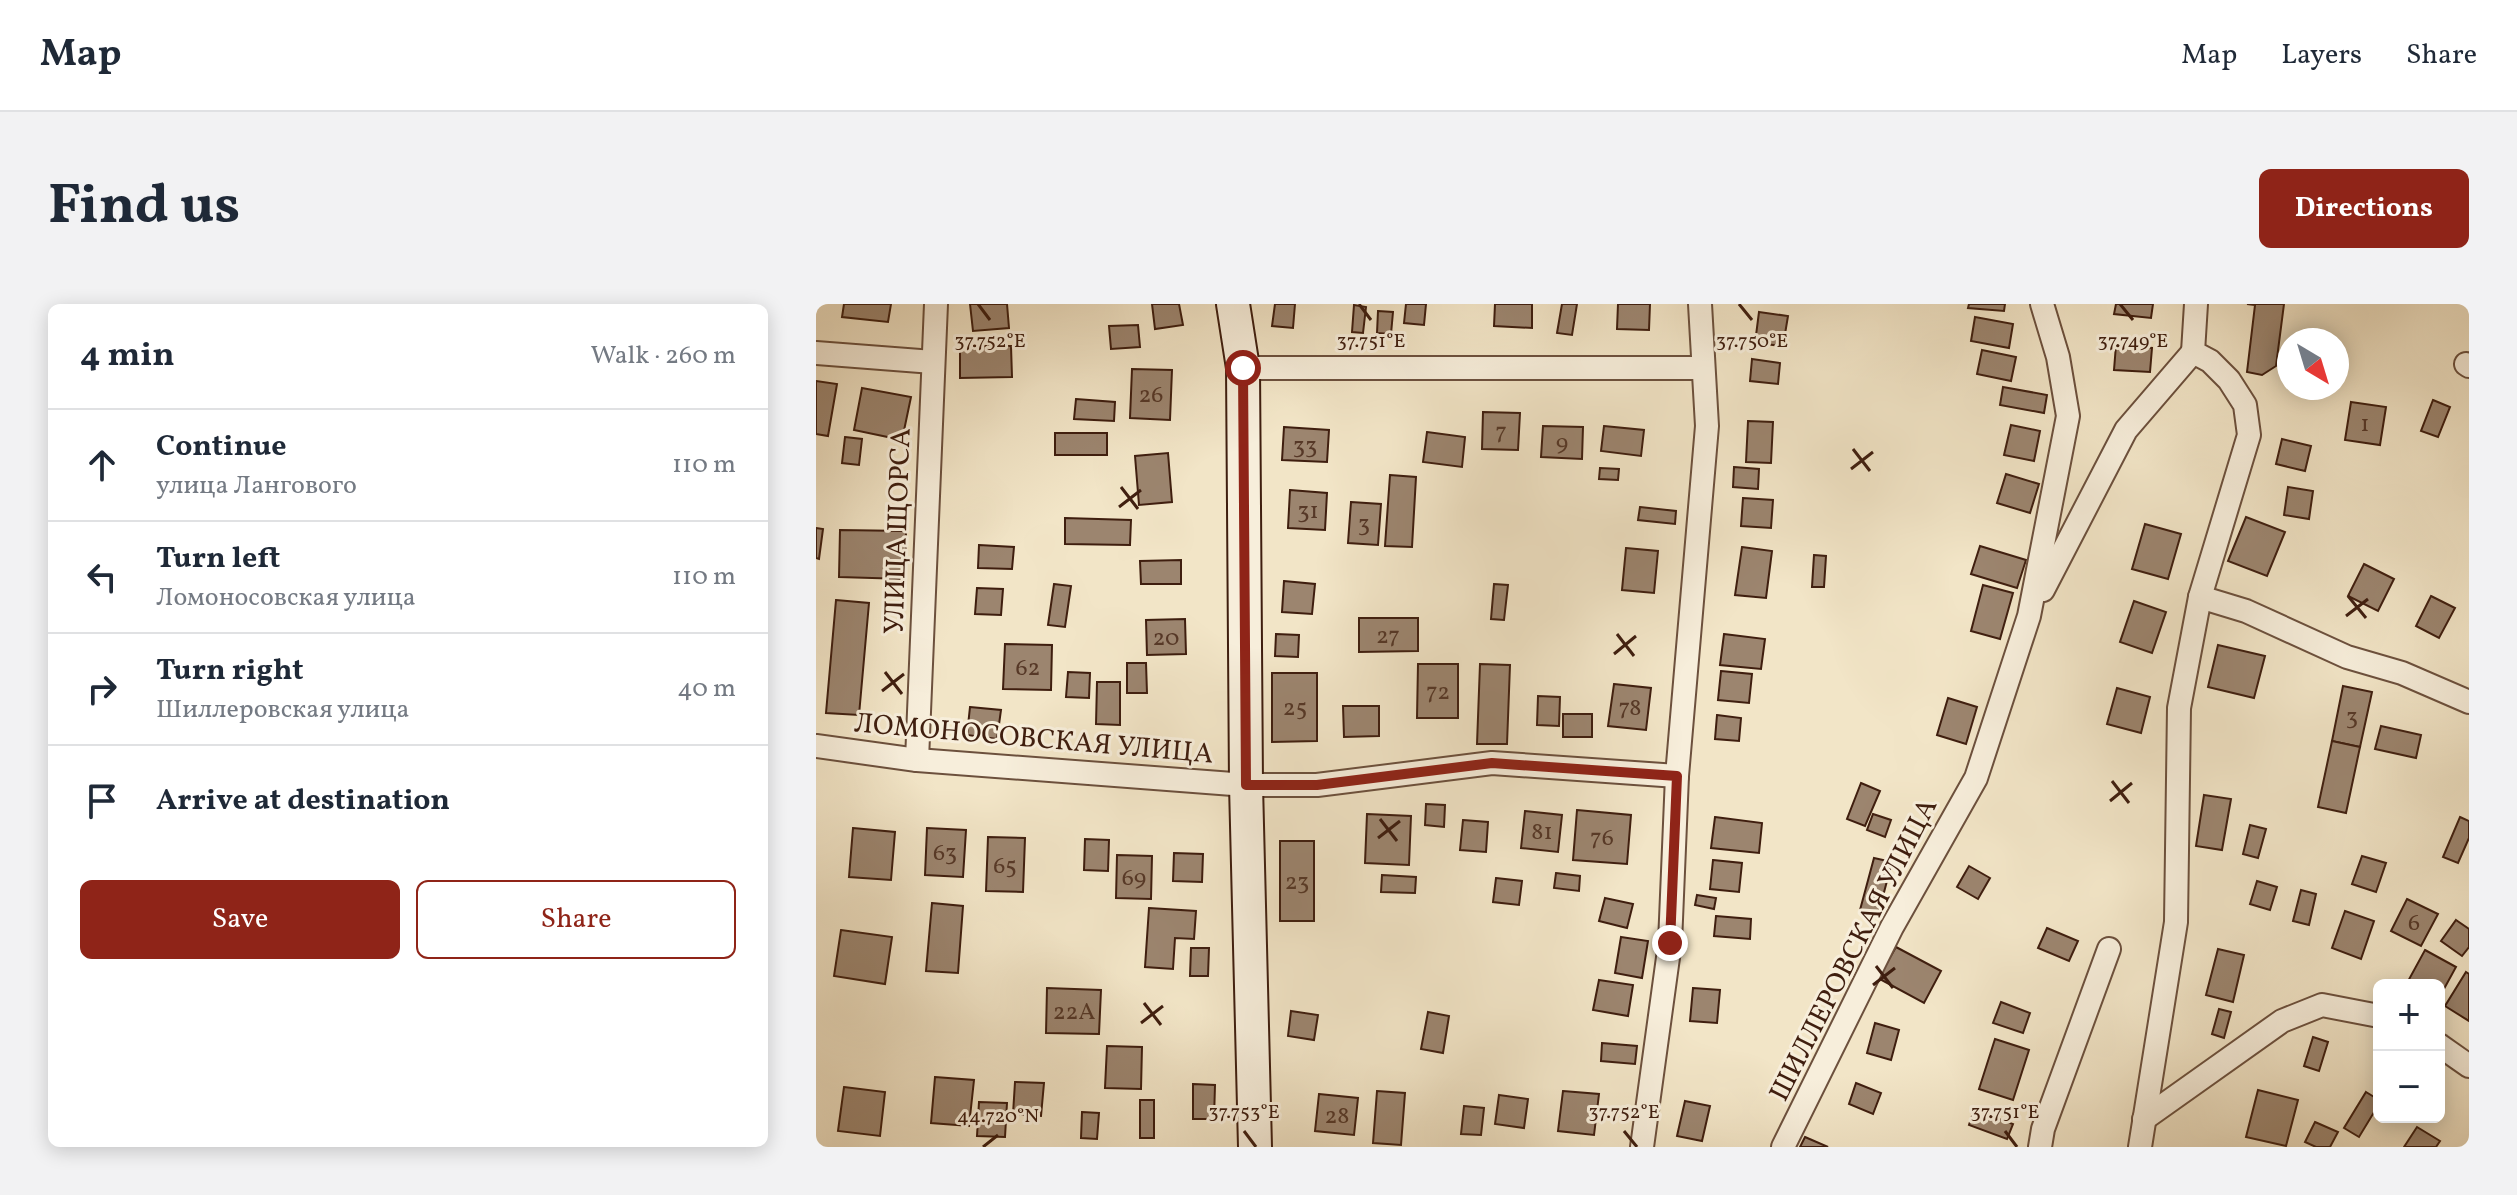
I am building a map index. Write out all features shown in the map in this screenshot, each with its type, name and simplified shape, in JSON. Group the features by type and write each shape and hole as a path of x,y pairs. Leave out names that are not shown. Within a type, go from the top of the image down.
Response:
{"street":[{"name":"УЛИЦА ЩОРСА","path":"917,760 936,304"},
{"path":"1233,304 1243,368 1246,785 1255,1147"},
{"path":"1642,1147 1670,943 1677,776 1707,426 1700,304"},
{"path":"2029,616 2068,416 2058,357 2042,304"},
{"path":"2029,616 2126,430 2193,352 2196,304"},
{"path":"2140,1147 2176,922 2179,708 2200,597 2249,435 2245,405 2229,380 2210,361 2193,352"},
{"path":"816,353 933,362"},
{"path":"1243,368 1703,368"},
{"path":"2200,597 2246,611 2347,657 2402,673 2469,702"},
{"name":"ШИЛЛЕРОВСКАЯ УЛИЦА","path":"1783,1147 1892,927 1976,778 2029,616"},
{"name":"ЛОМОНОСОВСКАЯ УЛИЦА","path":"816,746 917,760 1246,785 1317,785 1492,763 1677,776"},
{"path":"2040,1147 2043,1129 2109,949"},
{"path":"2144,1119 2282,1021 2322,1005 2373,1015"},
{"path":"2445,1049 2469,1066"}],"building":[{"path":"844,304 891,304 888,322 842,317"},
{"path":"970,304 1007,304 1009,328 973,331"},
{"path":"1152,304 1179,304 1183,325 1155,329"},
{"path":"1275,304 1295,304 1293,328 1272,326"},
{"path":"1406,304 1426,304 1424,325 1404,323"},
{"path":"1495,304 1532,304 1532,328 1494,326"},
{"path":"1562,304 1577,304 1572,335 1557,333"},
{"path":"1618,304 1650,304 1649,330 1617,329"},
{"path":"1969,304 2005,304 2004,311 1968,308"},
{"path":"2116,304 2153,304 2151,318 2114,314"},
{"path":"2247,304 2284,304 2281,328 2277,328 2276,366 2262,375 2247,372 2255,305"},
{"path":"1354,305 1366,307 1363,333 1352,332"},
{"path":"1378,311 1393,312 1391,334 1377,333"},
{"path":"1759,312 1788,316 1783,346 1755,343"},
{"path":"1975,317 2013,324 2009,348 1971,341"},
{"path":"1138,325 1140,347 1111,349 1109,326"},
{"path":"2116,345 2152,348 2150,372 2114,370"},
{"path":"960,346 1011,346 1012,377 960,378"},
{"path":"1982,350 2016,357 2011,381 1977,374"},
{"path":"1752,359 1780,363 1778,384 1750,381"},
{"path":"1132,369 1172,370 1170,420 1130,418"},
{"path":"816,381 837,384 828,436 816,434"},
{"path":"2003,387 2047,395 2044,413 2000,405"},
{"path":"862,388 911,397 902,440 854,430"},
{"path":"1076,399 1115,402 1114,421 1074,419"},
{"path":"2433,400 2450,407 2438,437 2421,431"},
{"path":"2351,402 2386,407 2380,445 2345,440"},
{"path":"1483,412 1520,413 1518,450 1482,449"},
{"path":"1748,421 1773,422 1771,463 1746,462"},
{"path":"2011,425 2040,431 2034,461 2004,455"},
{"path":"1543,426 1583,427 1582,459 1541,457"},
{"path":"1604,426 1644,430 1641,456 1601,451"},
{"path":"1284,427 1329,430 1327,462 1282,460"},
{"path":"1427,432 1465,437 1462,467 1423,462"},
{"path":"1055,433 1107,433 1107,455 1055,455"},
{"path":"845,437 862,439 859,465 842,463"},
{"path":"2282,439 2311,446 2305,471 2276,464"},
{"path":"1168,453 1172,502 1139,505 1135,456"},
{"path":"1734,467 1759,469 1758,489 1733,487"},
{"path":"1600,468 1619,469 1618,480 1599,479"},
{"path":"2006,474 2039,484 2030,513 1997,503"},
{"path":"1390,475 1416,477 1412,547 1385,546"},
{"path":"2288,487 2313,491 2309,519 2284,515"},
{"path":"1290,490 1327,493 1325,530 1288,528"},
{"path":"1743,498 1773,500 1771,528 1741,526"},
{"path":"1351,502 1381,504 1378,545 1348,543"},
{"path":"1640,507 1676,511 1675,524 1638,520"},
{"path":"2246,517 2285,532 2267,576 2228,561"},
{"path":"1065,518 1131,520 1130,545 1065,544"},
{"path":"2145,524 2181,534 2168,579 2132,569"},
{"path":"816,528 823,529 819,559 816,558"},
{"path":"840,530 906,531 905,579 839,577"},
{"path":"979,545 1014,547 1012,569 978,568"},
{"path":"1980,546 2026,560 2017,588 1971,574"},
{"path":"1742,547 1772,551 1766,598 1735,595"},
{"path":"1626,548 1658,551 1654,593 1622,590"},
{"path":"1814,555 1826,556 1824,587 1812,587"},
{"path":"1181,560 1181,584 1141,584 1140,561"},
{"path":"2364,564 2394,579 2378,611 2348,596"},
{"path":"1284,581 1315,584 1312,614 1282,612"},
{"path":"1054,584 1071,586 1065,627 1048,625"},
{"path":"1494,584 1508,585 1504,620 1491,619"},
{"path":"1983,585 2013,593 2000,639 1971,631"},
{"path":"977,588 1003,589 1001,615 975,614"},
{"path":"2431,596 2455,608 2439,638 2416,626"},
{"path":"836,600 869,603 859,715 826,713"},
{"path":"2134,601 2166,612 2152,653 2120,642"},
{"path":"1359,618 1418,618 1418,651 1359,652"},
{"path":"1185,619 1186,654 1147,655 1146,620"},
{"path":"1276,634 1299,635 1298,657 1275,656"},
{"path":"1724,634 1765,639 1761,669 1720,665"},
{"path":"1005,644 1052,645 1051,690 1003,689"},
{"path":"2218,645 2265,656 2254,698 2208,687"},
{"path":"1127,663 1146,663 1147,693 1127,693"},
{"path":"1418,664 1458,664 1458,718 1417,718"},
{"path":"1480,664 1510,665 1507,744 1477,744"},
{"path":"1721,671 1752,674 1749,703 1718,700"},
{"path":"1068,672 1090,673 1089,698 1066,697"},
{"path":"1272,673 1317,673 1317,741 1272,742"},
{"path":"1097,682 1120,682 1120,725 1096,724"},
{"path":"1614,684 1651,688 1646,730 1608,726"},
{"path":"2343,686 2372,692 2360,747 2332,741"},
{"path":"2117,688 2150,697 2141,733 2107,724"},
{"path":"1538,696 1560,697 1559,726 1537,725"},
{"path":"1948,698 1977,707 1966,744 1937,735"},
{"path":"1343,706 1379,706 1379,736 1344,737"},
{"path":"970,707 1001,710 997,739 967,735"},
{"path":"1563,714 1592,714 1592,737 1563,737"},
{"path":"1717,715 1741,718 1739,741 1715,739"},
{"path":"2381,726 2421,735 2416,758 2375,749"},
{"path":"2332,741 2360,747 2346,813 2318,807"},
{"path":"1861,783 1880,791 1865,826 1847,819"},
{"path":"2204,795 2231,799 2222,850 2196,846"},
{"path":"1426,804 1445,805 1444,827 1425,825"},
{"path":"1577,810 1631,815 1627,864 1573,860"},
{"path":"1525,811 1562,815 1558,852 1521,848"},
{"path":"1367,814 1411,816 1409,865 1365,863"},
{"path":"1873,814 1891,820 1885,837 1867,830"},
{"path":"1715,817 1762,823 1759,853 1711,848"},
{"path":"2460,817 2469,821 2469,838 2458,863 2443,857"},
{"path":"1463,820 1488,822 1486,852 1460,850"},
{"path":"2250,825 2266,829 2258,858 2243,854"},
{"path":"853,828 895,832 891,880 849,877"},
{"path":"927,828 966,830 963,877 925,875"},
{"path":"988,837 1025,838 1023,892 986,891"},
{"path":"1085,839 1109,840 1108,871 1084,870"},
{"path":"1280,841 1314,841 1314,921 1280,921"},
{"path":"1174,853 1203,854 1202,882 1173,881"},
{"path":"1117,855 1152,856 1151,899 1116,898"},
{"path":"2362,856 2386,863 2376,892 2352,884"},
{"path":"1874,858 1892,862 1878,915 1860,910"},
{"path":"1713,860 1742,863 1739,892 1710,889"},
{"path":"1969,866 1990,878 1978,899 1957,887"},
{"path":"1556,873 1580,876 1579,891 1554,888"},
{"path":"1382,875 1416,877 1415,893 1381,892"},
{"path":"1496,878 1522,881 1519,905 1493,902"},
{"path":"2257,881 2277,887 2270,910 2250,904"},
{"path":"2301,890 2316,894 2309,925 2293,921"},
{"path":"1697,895 1716,898 1714,909 1695,905"},
{"path":"1605,898 1633,904 1627,928 1599,921"},
{"path":"2407,899 2438,914 2421,946 2391,931"},
{"path":"932,903 963,906 958,973 926,971"},
{"path":"1149,908 1196,911 1194,939 1175,938 1173,969 1145,967"},
{"path":"2345,911 2374,921 2361,959 2332,948"},
{"path":"1716,916 1751,919 1750,939 1714,936"},
{"path":"2456,920 2469,929 2469,947 2462,956 2441,941"},
{"path":"2047,928 2078,941 2069,961 2038,948"},
{"path":"841,930 892,937 885,984 834,976"},
{"path":"1621,937 1648,941 1642,978 1615,973"},
{"path":"1896,947 1941,971 1924,1003 1878,978"},
{"path":"1191,948 1209,948 1208,976 1190,976"},
{"path":"2218,949 2244,955 2233,1002 2206,995"},
{"path":"2425,950 2456,967 2445,987 2445,979 2409,979"},
{"path":"2466,972 2469,974 2469,1021 2445,1006"},
{"path":"1599,980 1633,985 1628,1016 1593,1010"},
{"path":"1047,988 1101,990 1099,1034 1046,1033"},
{"path":"1693,988 1720,990 1717,1023 1690,1021"},
{"path":"2001,1002 2030,1013 2023,1033 1993,1023"},
{"path":"2219,1009 2231,1012 2224,1038 2212,1034"},
{"path":"1291,1011 1318,1015 1314,1040 1288,1036"},
{"path":"1428,1012 1449,1016 1443,1053 1421,1049"},
{"path":"1875,1023 1899,1030 1891,1060 1867,1053"},
{"path":"2313,1037 2328,1042 2319,1071 2304,1066"},
{"path":"1995,1039 2029,1050 2013,1100 1979,1089"},
{"path":"1602,1043 1637,1046 1635,1064 1601,1061"},
{"path":"1107,1046 1142,1047 1141,1089 1105,1088"},
{"path":"935,1077 974,1080 969,1126 931,1123"},
{"path":"1015,1082 1044,1083 1041,1116 1013,1114"},
{"path":"1856,1083 1881,1093 1873,1114 1849,1104"},
{"path":"1193,1084 1215,1085 1214,1119 1193,1119"},
{"path":"844,1087 885,1092 880,1136 838,1131"},
{"path":"2258,1090 2298,1100 2286,1146 2246,1137"},
{"path":"1377,1091 1405,1093 1401,1145 1373,1143"},
{"path":"1563,1091 1599,1094 1594,1135 1558,1131"},
{"path":"2366,1092 2373,1096 2373,1114 2359,1137 2344,1128"},
{"path":"1319,1094 1358,1098 1354,1135 1315,1131"},
{"path":"1499,1095 1528,1099 1524,1128 1495,1124"},
{"path":"1140,1100 1154,1100 1154,1138 1140,1138"},
{"path":"1685,1101 1710,1106 1702,1141 1677,1136"},
{"path":"979,1102 1007,1103 1005,1137 977,1136"},
{"path":"1464,1106 1484,1108 1481,1135 1461,1134"},
{"path":"1974,1110 2013,1124 2007,1139 1969,1125"},
{"path":"1082,1112 1099,1113 1097,1139 1081,1138"},
{"path":"2315,1122 2338,1132 2330,1147 2316,1147 2305,1142"},
{"path":"2417,1127 2440,1141 2436,1147 2404,1147"},
{"path":"1805,1137 1828,1147 1800,1147"}],"route":[{"path":"1243,368 1246,785 1317,785 1492,763 1677,776 1670,943"}]}
